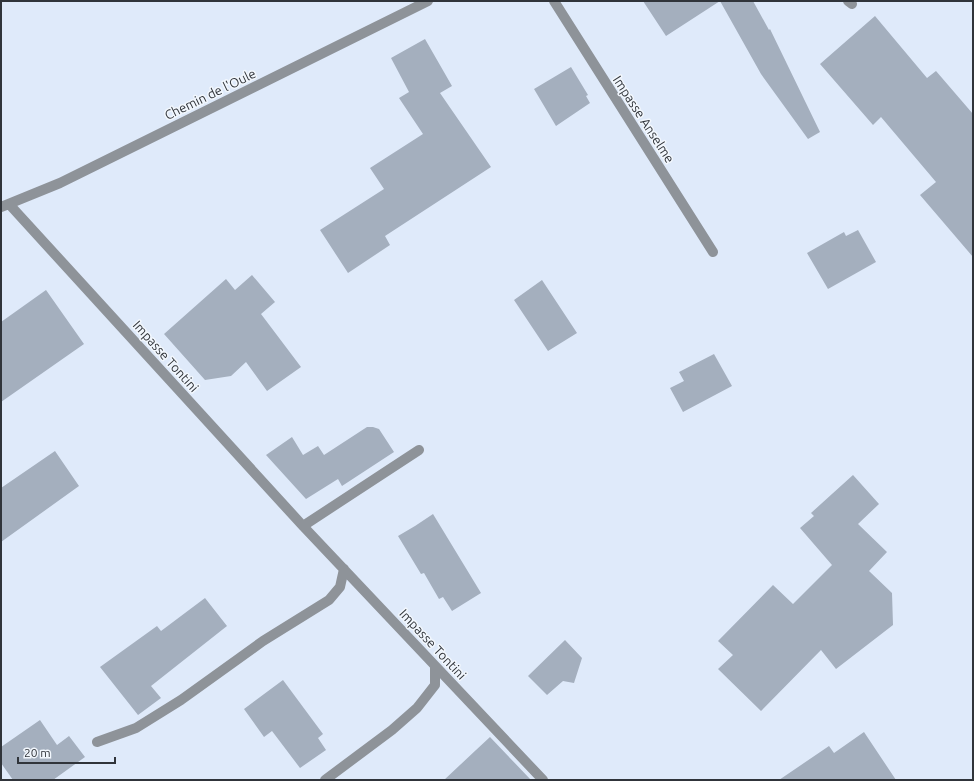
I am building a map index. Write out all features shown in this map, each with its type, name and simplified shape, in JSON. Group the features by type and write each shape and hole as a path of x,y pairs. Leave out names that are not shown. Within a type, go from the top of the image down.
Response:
{"street":[{"name":"Chemin de l'Oule","path":"5,205 60,183 428,1"},
{"name":"Impasse Anselme","path":"554,1 713,252"},
{"name":"Impasse Tontini","path":"5,205 303,526 543,780"},
{"path":"303,526 419,450"},
{"path":"97,742 136,728 181,700 263,641 329,600 340,587 344,569"},
{"path":"325,780 392,730 417,708 435,685 436,666"}],"building":[{"path":"643,1 720,1 666,36"},
{"path":"720,1 753,1 769,30 770,29 820,132 808,139 761,74"},
{"path":"875,16 927,78 936,71 973,114 973,257 920,195 936,182 881,117 873,125 820,64"},
{"path":"425,39 452,86 440,93 491,167 385,236 390,245 348,273 320,230 384,189 370,168 423,134 399,98 409,92 391,58"},
{"path":"571,67 588,95 586,96 590,103 556,126 534,89"},
{"path":"858,230 876,262 828,289 807,253 844,232 846,236"},
{"path":"252,275 275,302 261,314 301,367 267,391 246,362 231,376 205,380 164,334 226,279 235,290"},
{"path":"542,280 577,333 548,351 514,300"},
{"path":"46,290 84,344 1,402 1,322"},
{"path":"714,354 732,386 683,412 670,388 684,381 679,372"},
{"path":"367,427 379,429 394,452 342,486 338,479 306,499 266,455 292,437 303,455 318,446 324,455"},
{"path":"55,451 79,486 1,542 1,488"},
{"path":"853,475 879,504 858,524 887,552 869,571 892,593 893,625 836,669 821,650 761,711 718,669 733,655 718,641 773,585 793,604 832,565 800,528 814,516 811,513"},
{"path":"433,514 481,593 452,611 443,597 439,599 424,573 421,574 398,536"},
{"path":"205,598 227,626 151,686 161,698 138,715 100,667 157,626 161,631"},
{"path":"565,640 582,658 574,683 563,681 547,695 528,676"},
{"path":"283,680 323,734 318,738 326,750 300,768 272,731 264,737 244,709"},
{"path":"40,720 57,745 69,736 85,757 53,780 13,780 1,763 1,747"},
{"path":"864,732 896,780 779,780 829,746 834,753"},
{"path":"490,737 531,780 444,780 476,750"}]}
